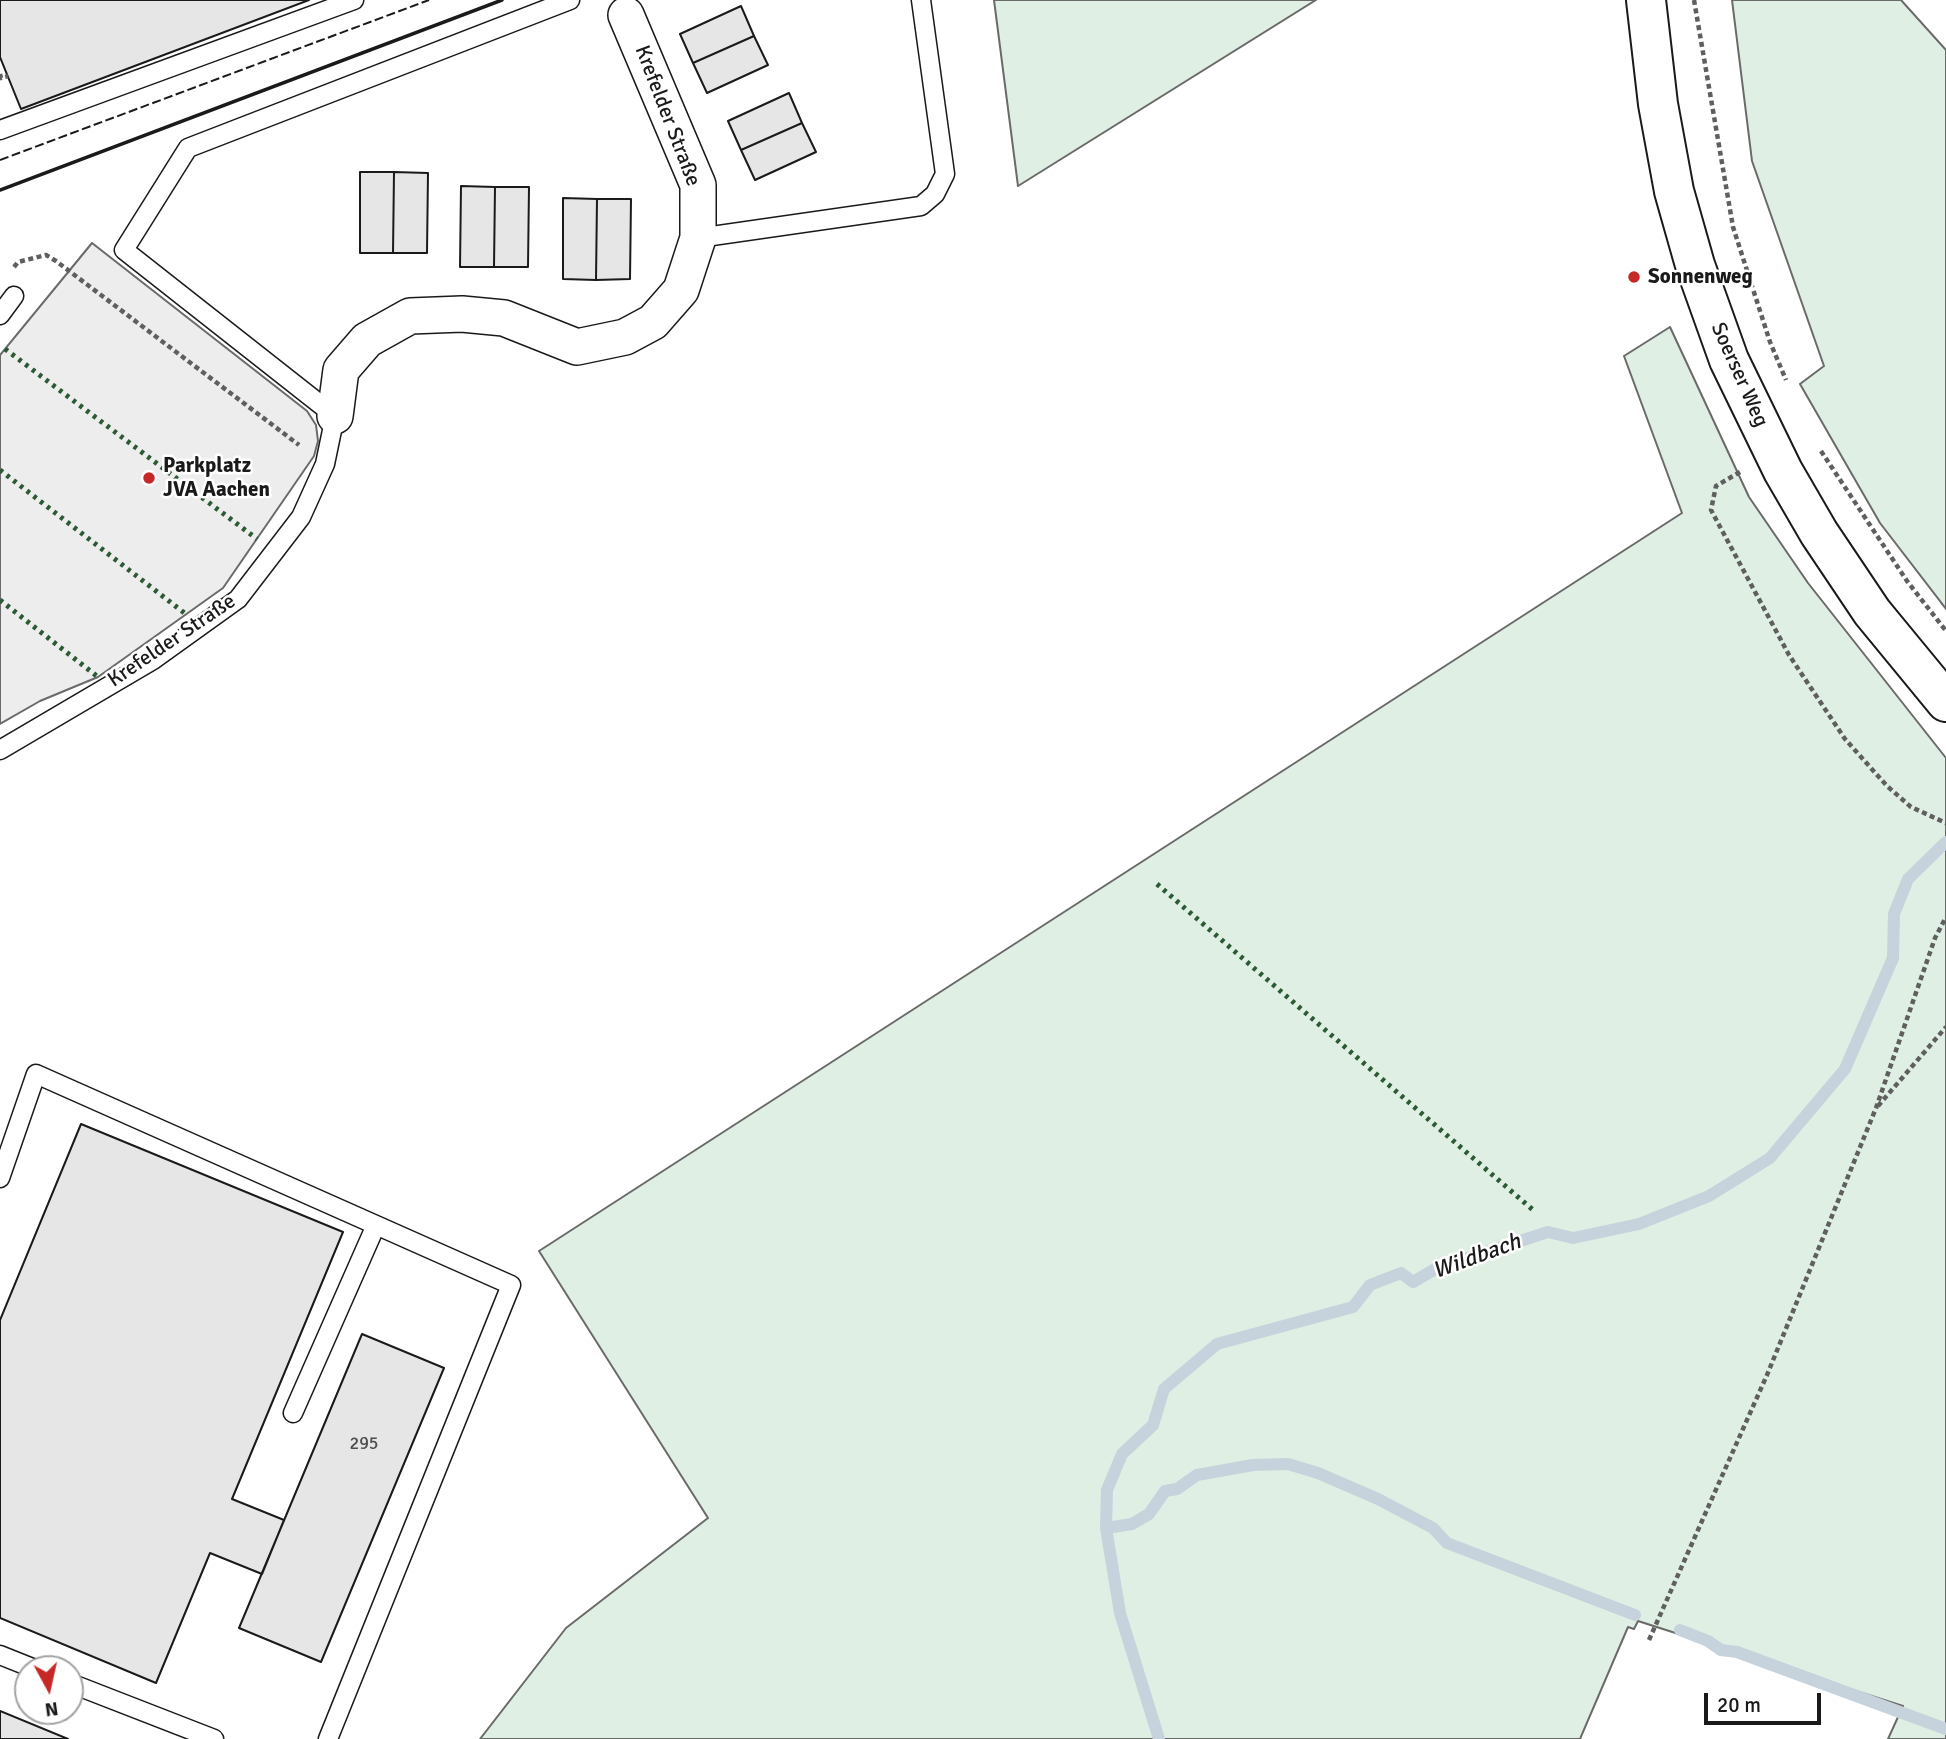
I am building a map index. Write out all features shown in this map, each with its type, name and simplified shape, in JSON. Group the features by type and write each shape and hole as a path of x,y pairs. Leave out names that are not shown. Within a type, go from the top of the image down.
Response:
{"main road":[{"name":"Soerser Weg","path":"1646,0 1658,104 1674,191 1695,265 1729,360 1774,453 1819,533 1872,612 1946,702"}],"street":[{"name":"Krefelder Straße","path":"335,416 341,370 367,340 410,316 462,314 504,318 577,347 625,337 653,322 681,290 698,238 698,185 626,15"}],"lane":[{"path":"0,130 354,0"},
{"path":"335,416 124,250 188,148 570,0"},
{"path":"698,238 921,206 935,194 945,174 921,0"},
{"path":"0,315 15,296"},
{"name":"Krefelder Straße","path":"0,750 153,660 238,599 301,517 325,464 335,416"},
{"path":"0,1178 36,1074 511,1285 328,1739"},
{"path":"293,1413 376,1225"},
{"path":"84,1688 214,1739"}],"path":[{"path":"1694,0 1733,228 1769,342 1790,388"},
{"path":"1,77 8,76"},
{"path":"12,270 18,262 33,257 46,255 57,261 325,464"},
{"path":"1817,446 1906,581 1946,631"},
{"path":"1774,453 1716,485 1711,510 1789,656 1845,739 1887,786 1912,807 1946,823"},
{"path":"1649,1640 1767,1376 1876,1108 1935,938 1946,917"},
{"path":"1876,1108 1946,1027"}],"green space":[{"path":"994,0 1316,0 1018,186"},
{"path":"1732,0 1901,0 1946,50 1946,609 1880,523 1800,384 1824,366 1752,161"},
{"path":"1670,327 1749,497 1808,583 1946,758 1946,1739 1888,1739 1903,1706 1638,1621 1634,1629 1628,1627 1580,1739 480,1739 566,1628 708,1518 539,1251 1682,513 1624,356"}],"shaded area":[{"name":"Parkplatz JVA Aachen","path":"92,243 307,411 316,425 318,441 314,456 223,588 98,677 40,701 0,724 0,355"}],"building":[{"path":"0,0 309,0 21,109 0,57"},
{"path":"741,6 754,36 693,63 680,34"},
{"path":"754,36 768,65 707,93 693,63"},
{"path":"789,93 802,123 741,150 728,121"},
{"path":"802,123 816,152 755,180 741,150"},
{"path":"360,172 394,172 393,253 360,253"},
{"path":"394,172 428,173 427,253 393,253"},
{"path":"461,186 495,187 494,267 460,267"},
{"path":"495,187 529,187 528,267 494,267"},
{"path":"563,198 597,199 596,280 563,279"},
{"path":"597,199 631,199 630,279 596,280"},
{"path":"81,1124 343,1232 232,1499 284,1520 262,1574 210,1553 156,1683 0,1618 0,1320"},
{"path":"362,1334 444,1368 321,1662 239,1628"},
{"path":"0,1711 14,1717 14,1725 34,1725 68,1739 0,1739"}],"waterway":[{"name":"Wildbach","path":"1159,1739 1120,1613 1106,1528 1107,1490 1122,1454 1153,1425 1164,1389 1217,1344 1353,1307 1370,1285 1401,1273 1413,1282 1437,1268 1548,1232 1573,1238 1639,1224 1709,1196 1770,1158 1845,1069 1893,958 1894,914 1908,879 1946,842"},
{"path":"1106,1528 1132,1524 1149,1514 1165,1491 1177,1489 1197,1475 1253,1465 1288,1464 1318,1473 1378,1499 1433,1528 1447,1543 1635,1615"},
{"path":"1680,1630 1708,1641 1721,1650 1737,1652 1946,1729"}],"hedge":[{"path":"5,349 257,539"},
{"path":"0,470 187,615"},
{"path":"0,600 98,677"},
{"path":"1157,884 1533,1210"}],"fence":[{"path":"0,160 429,0"}],"wall":[{"path":"0,190 502,0"}],"place":[{"name":"Sonnenweg","path":"1634,277"},
{"name":"Parkplatz JVA Aachen","path":"149,478"}]}
